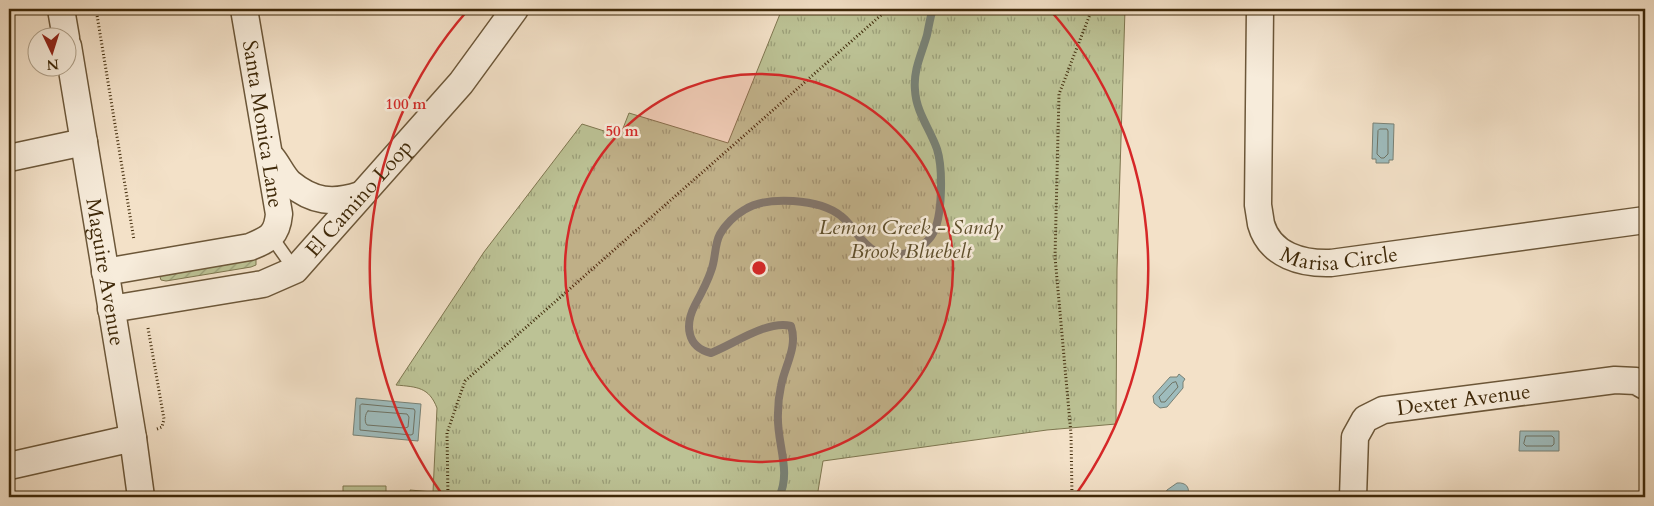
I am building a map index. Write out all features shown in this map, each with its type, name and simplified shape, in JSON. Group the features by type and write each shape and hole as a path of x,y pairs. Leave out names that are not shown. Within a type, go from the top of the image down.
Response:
{"street":[{"path":"61,9 64,28"},
{"name":"Santa Monica Lane","path":"244,9 279,214 278,225 271,236"},
{"name":"El Camino Loop","path":"295,270 461,83 515,9"},
{"name":"Marisa Circle","path":"1260,9 1258,205 1262,225 1268,238 1288,256 1308,262 1331,263 1645,220"},
{"name":"Maguire Avenue","path":"73,78 133,438 141,497"},
{"path":"9,158 84,142"},
{"path":"270,155 289,182 303,192 332,202 360,195"},
{"name":"El Camino Loop","path":"105,272 250,247 271,236"},
{"path":"111,309 263,284 295,270"},
{"name":"Dexter Avenue","path":"1353,497 1355,437 1365,420 1383,410 1615,380 1636,382 1645,386"},
{"path":"9,466 133,438"}],"lane":[{"path":"271,236 295,270"}],"path":[{"path":"96,9 135,242"},
{"path":"448,497 447,433 464,381 888,9"},
{"path":"1072,497 1071,434 1055,257 1059,94 1092,9"},
{"path":"148,324 164,419 162,427"}],"green space":[{"name":"Lemon Creek - Sandy Brook Bluebelt","path":"782,9 1125,9 1117,269 1116,424 1047,430 823,461 817,497 411,497 410,490 433,492 437,408 430,396 421,389 396,385 484,252 582,124 620,136 629,113 728,143"},
{"path":"256,258 256,265 251,267 166,281 161,280 159,274"},
{"path":"343,486 386,486 386,497 343,497"}],"water":[{"path":"1373,123 1394,124 1393,160 1389,160 1389,163 1376,163 1376,159 1372,159"},
{"path":"1179,374 1185,379 1183,388 1167,407 1160,408 1154,403 1153,396 1170,377 1177,377"},
{"path":"356,398 421,404 418,441 353,435"},
{"path":"1520,431 1559,431 1559,451 1519,451"},
{"path":"1177,483 1183,483 1187,486 1187,496 1164,497 1167,490"}],"waterway":[{"path":"779,497 783,487 784,467 778,424 778,403 792,349 793,334 791,326 772,326 711,353 697,346 692,340 689,327 692,312 714,262 720,234 734,217 754,205 766,202 793,201 832,210 841,216 870,248 881,253 893,255 912,252 930,238 936,227 940,205 941,180 939,157 918,106 915,83 933,9"}]}
